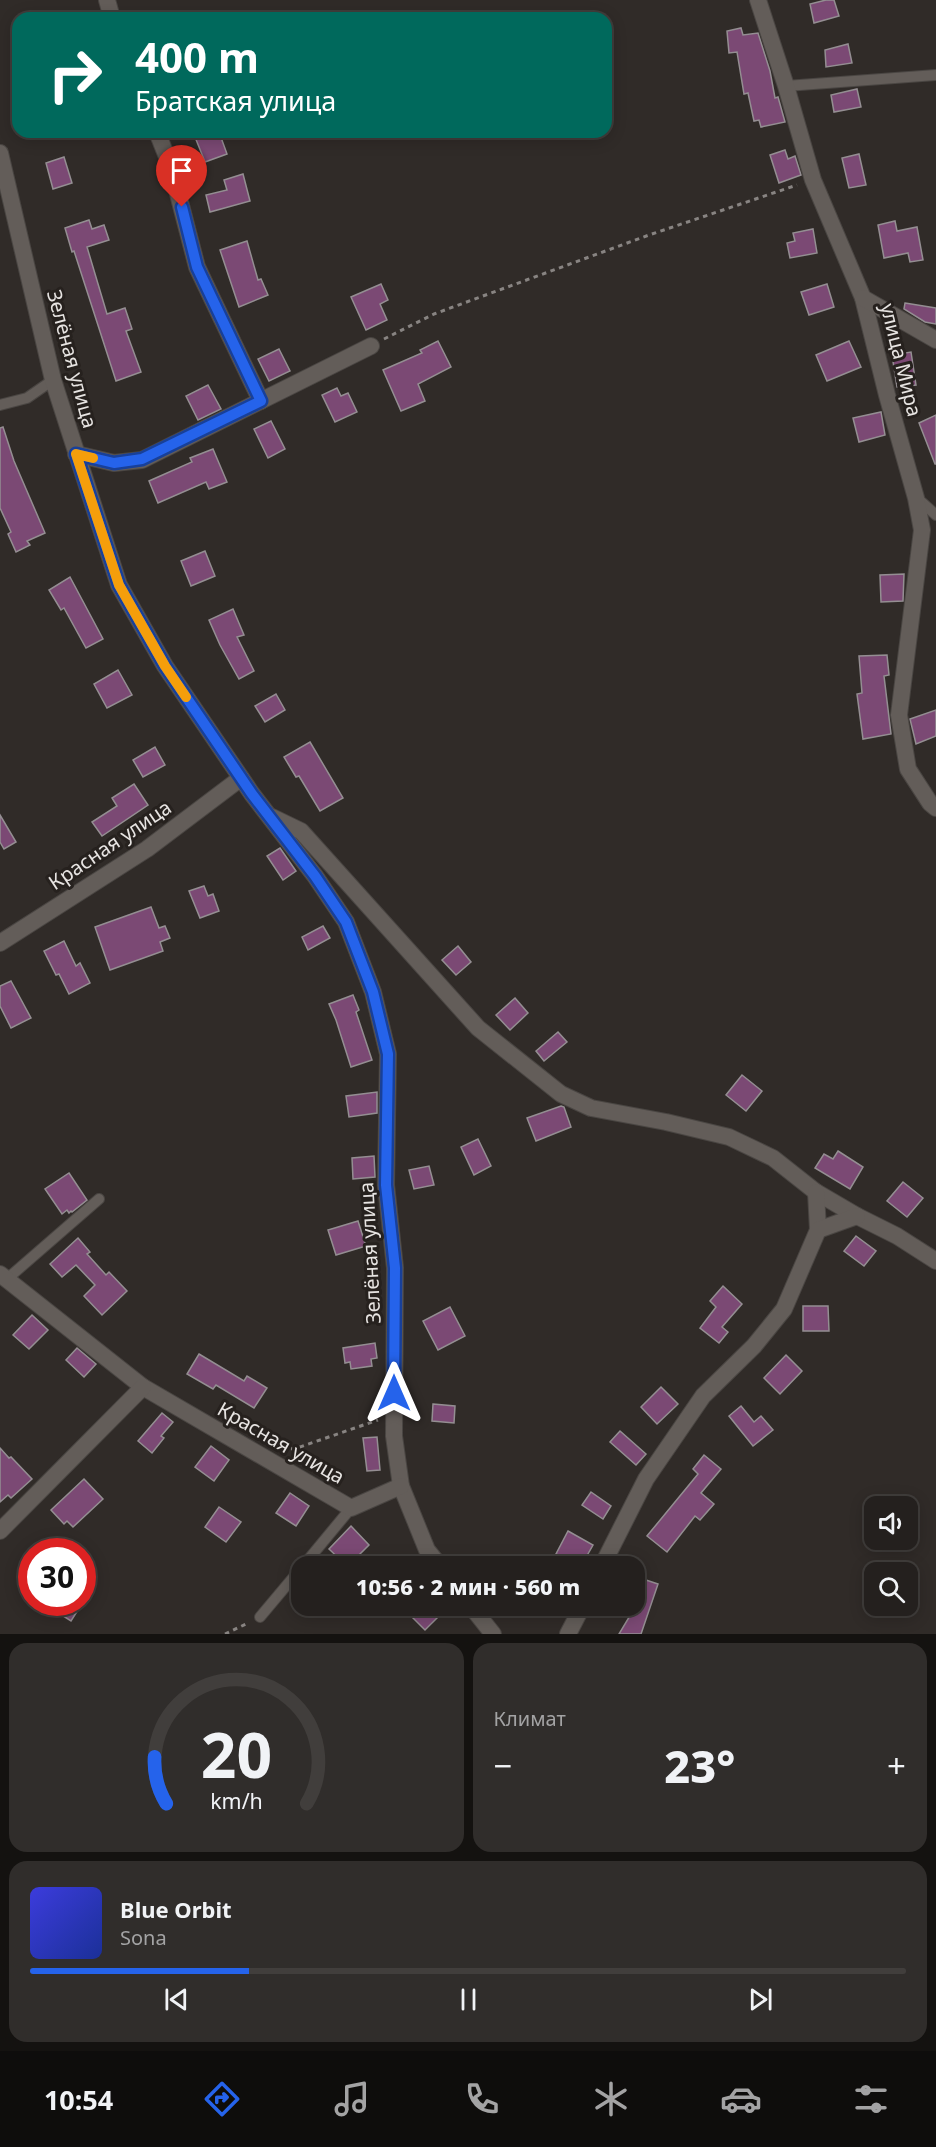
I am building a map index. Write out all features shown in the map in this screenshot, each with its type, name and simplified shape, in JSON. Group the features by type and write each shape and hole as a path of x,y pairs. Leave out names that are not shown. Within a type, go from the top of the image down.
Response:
{"street":[{"name":"улица Мира","path":"758,0 813,180 863,298 916,498 922,530 899,715 908,768 930,803 936,808"},
{"path":"159,138 171,167 197,267 261,401"},
{"name":"Зелёная улица","path":"0,153 53,380 119,585 165,666 241,778 315,876 346,922 373,992 388,1054 386,1185 395,1268 394,1436 401,1486 432,1556"},
{"path":"863,298 936,340"},
{"path":"76,454 114,463 142,459 371,346"},
{"name":"Красная улица","path":"0,943 147,849 241,778"},
{"name":"Зелёная улица","path":"268,815 301,831 478,1028 561,1094 591,1108 729,1137 773,1158 816,1191"},
{"path":"816,1191 857,1216 897,1236 936,1261"},
{"path":"607,1556 646,1479 703,1396 754,1346 784,1309 818,1230 816,1191"},
{"path":"818,1230 857,1216"},
{"name":"Красная улица","path":"3,1277 144,1387 351,1508 401,1486"},
{"path":"0,1531 144,1387"},
{"path":"479,1616 493,1634"},
{"path":"568,1634 577,1616"}],"lane":[{"path":"786,86 936,75"},
{"path":"0,405 27,398 53,380"},
{"path":"916,498 936,515"},
{"path":"3,1277 99,1199"},
{"path":"311,1556 351,1508"},
{"path":"260,1617 291,1580"}],"path":[{"path":"371,346 434,314 649,235 813,180"},
{"path":"282,1448 294,1449 394,1414"},
{"path":"225,1634 260,1617"}],"building":[{"path":"834,0 839,16 814,23 810,4"},
{"path":"741,28 743,35 758,33 770,71 775,98 778,97 785,122 761,127 759,120 754,121 748,93 744,94 737,52 729,53 727,31"},
{"path":"848,44 852,63 826,67 825,50"},
{"path":"857,89 861,107 834,112 831,95"},
{"path":"195,138 221,138 227,154 205,162"},
{"path":"785,150 788,159 795,156 801,175 779,183 770,155"},
{"path":"859,154 866,185 849,188 842,158"},
{"path":"64,157 72,183 53,189 46,163"},
{"path":"243,174 250,201 210,212 206,195 227,190 224,180"},
{"path":"89,220 92,229 104,225 109,240 87,247 107,314 125,308 132,329 126,331 141,372 116,381 65,228"},
{"path":"895,221 897,231 917,227 923,260 910,262 908,253 884,258 878,225"},
{"path":"813,229 817,253 790,258 787,243 795,241 793,233"},
{"path":"247,241 258,280 261,279 268,295 239,307 220,250"},
{"path":"381,284 388,300 380,304 387,320 366,330 351,297"},
{"path":"827,284 834,307 809,315 801,292"},
{"path":"905,303 936,308 936,324 925,322 904,309"},
{"path":"438,341 451,367 418,384 425,401 401,411 383,370 422,353 420,350"},
{"path":"849,341 861,367 827,381 816,355"},
{"path":"279,349 290,371 269,381 258,359"},
{"path":"911,352 916,385 897,387 892,355"},
{"path":"208,385 221,409 198,420 186,396"},
{"path":"337,388 341,396 348,393 357,412 335,422 322,395"},
{"path":"881,412 885,435 859,442 853,418"},
{"path":"936,415 936,464 935,464 919,423"},
{"path":"271,421 285,449 268,458 254,429"},
{"path":"3,427 14,461 45,533 27,541 30,545 16,552 8,534 11,532 0,508 0,428"},
{"path":"213,449 227,482 209,489 206,482 158,503 149,481 192,462 190,458"},
{"path":"205,551 215,576 191,586 181,561"},
{"path":"904,574 903,601 881,602 880,575"},
{"path":"70,577 103,639 86,648 64,608 61,610 49,590"},
{"path":"233,609 244,635 237,637 254,671 239,679 209,620"},
{"path":"887,655 889,675 884,676 891,734 863,739 857,694 862,693 859,656"},
{"path":"118,670 132,695 107,708 94,684"},
{"path":"276,694 285,710 265,722 255,706"},
{"path":"936,710 936,736 916,744 910,719"},
{"path":"310,742 343,798 320,811 299,776 296,777 284,757"},
{"path":"155,747 165,765 143,777 133,760"},
{"path":"134,784 148,805 102,836 92,822 117,806 112,798"},
{"path":"0,815 16,842 4,849 0,842"},
{"path":"280,848 296,871 283,880 267,856"},
{"path":"204,886 208,896 213,894 219,911 200,918 189,891"},
{"path":"151,907 159,928 165,926 170,938 160,942 163,951 110,970 95,927"},
{"path":"323,926 330,938 308,950 302,937"},
{"path":"64,941 76,966 80,963 90,983 69,994 44,951"},
{"path":"458,946 471,962 456,975 442,960"},
{"path":"11,981 31,1018 11,1028 0,1006 0,986"},
{"path":"353,995 359,1010 356,1012 372,1060 351,1067 329,1004"},
{"path":"515,998 528,1013 510,1030 496,1015"},
{"path":"558,1032 567,1042 544,1061 536,1051"},
{"path":"742,1075 762,1091 746,1111 726,1095"},
{"path":"377,1092 377,1113 349,1117 346,1096"},
{"path":"561,1106 564,1107 571,1127 536,1141 527,1118"},
{"path":"478,1139 491,1166 474,1175 461,1147"},
{"path":"838,1151 863,1167 850,1189 815,1168 824,1154 833,1159"},
{"path":"374,1156 375,1177 353,1179 352,1158"},
{"path":"429,1166 434,1185 414,1189 409,1170"},
{"path":"69,1173 87,1200 72,1212 69,1213 67,1210 62,1214 45,1189"},
{"path":"903,1182 923,1198 907,1217 887,1201"},
{"path":"358,1221 366,1246 336,1255 328,1230"},
{"path":"856,1236 876,1251 864,1266 844,1251"},
{"path":"78,1238 90,1252 87,1254 106,1275 109,1272 127,1291 102,1315 84,1296 95,1285 76,1265 62,1277 50,1264"},
{"path":"723,1286 742,1304 722,1327 728,1332 719,1343 700,1328 716,1307 710,1301"},
{"path":"803,1306 828,1306 829,1331 803,1331"},
{"path":"450,1307 465,1336 438,1350 423,1321"},
{"path":"32,1315 48,1330 29,1349 13,1335"},
{"path":"375,1343 377,1358 371,1359 372,1366 351,1369 350,1362 345,1363 343,1348"},
{"path":"77,1348 96,1364 84,1377 66,1360"},
{"path":"199,1354 244,1381 247,1376 267,1388 254,1408 216,1385 213,1389 187,1374"},
{"path":"786,1355 802,1371 780,1394 764,1378"},
{"path":"661,1387 678,1404 657,1424 641,1407"},
{"path":"433,1404 455,1406 454,1423 432,1421"},
{"path":"741,1406 754,1422 761,1416 773,1430 753,1446 729,1416"},
{"path":"162,1413 173,1422 161,1436 164,1438 152,1453 138,1441"},
{"path":"620,1431 646,1454 636,1465 610,1442"},
{"path":"377,1437 380,1470 367,1471 363,1438"},
{"path":"211,1446 229,1460 214,1481 195,1467"},
{"path":"0,1448 32,1479 11,1498 8,1495 0,1502"},
{"path":"704,1455 721,1469 701,1493 714,1504 700,1520 695,1516 667,1552 647,1536 698,1474 693,1469"},
{"path":"84,1479 103,1499 73,1527 67,1521 64,1524 51,1510"},
{"path":"591,1492 611,1506 603,1519 582,1505"},
{"path":"290,1493 309,1506 296,1526 276,1513"},
{"path":"219,1507 241,1522 226,1542 205,1527"},
{"path":"351,1526 369,1545 360,1554 362,1556 336,1556 329,1549"},
{"path":"568,1531 593,1545 587,1556 556,1554"},
{"path":"645,1580 658,1584 641,1634 619,1634 630,1616 645,1616"},
{"path":"63,1616 74,1616 71,1621"},
{"path":"411,1616 439,1616 425,1630"}],"slow traffic":[{"path":"93,458 76,454 119,585 165,666 186,697"}],"route":[{"path":"182,207 197,267 261,401 142,459 114,463 76,454 119,585 165,666 252,794 315,876 346,922 373,992 388,1054 386,1185 395,1268 394,1393"}]}
